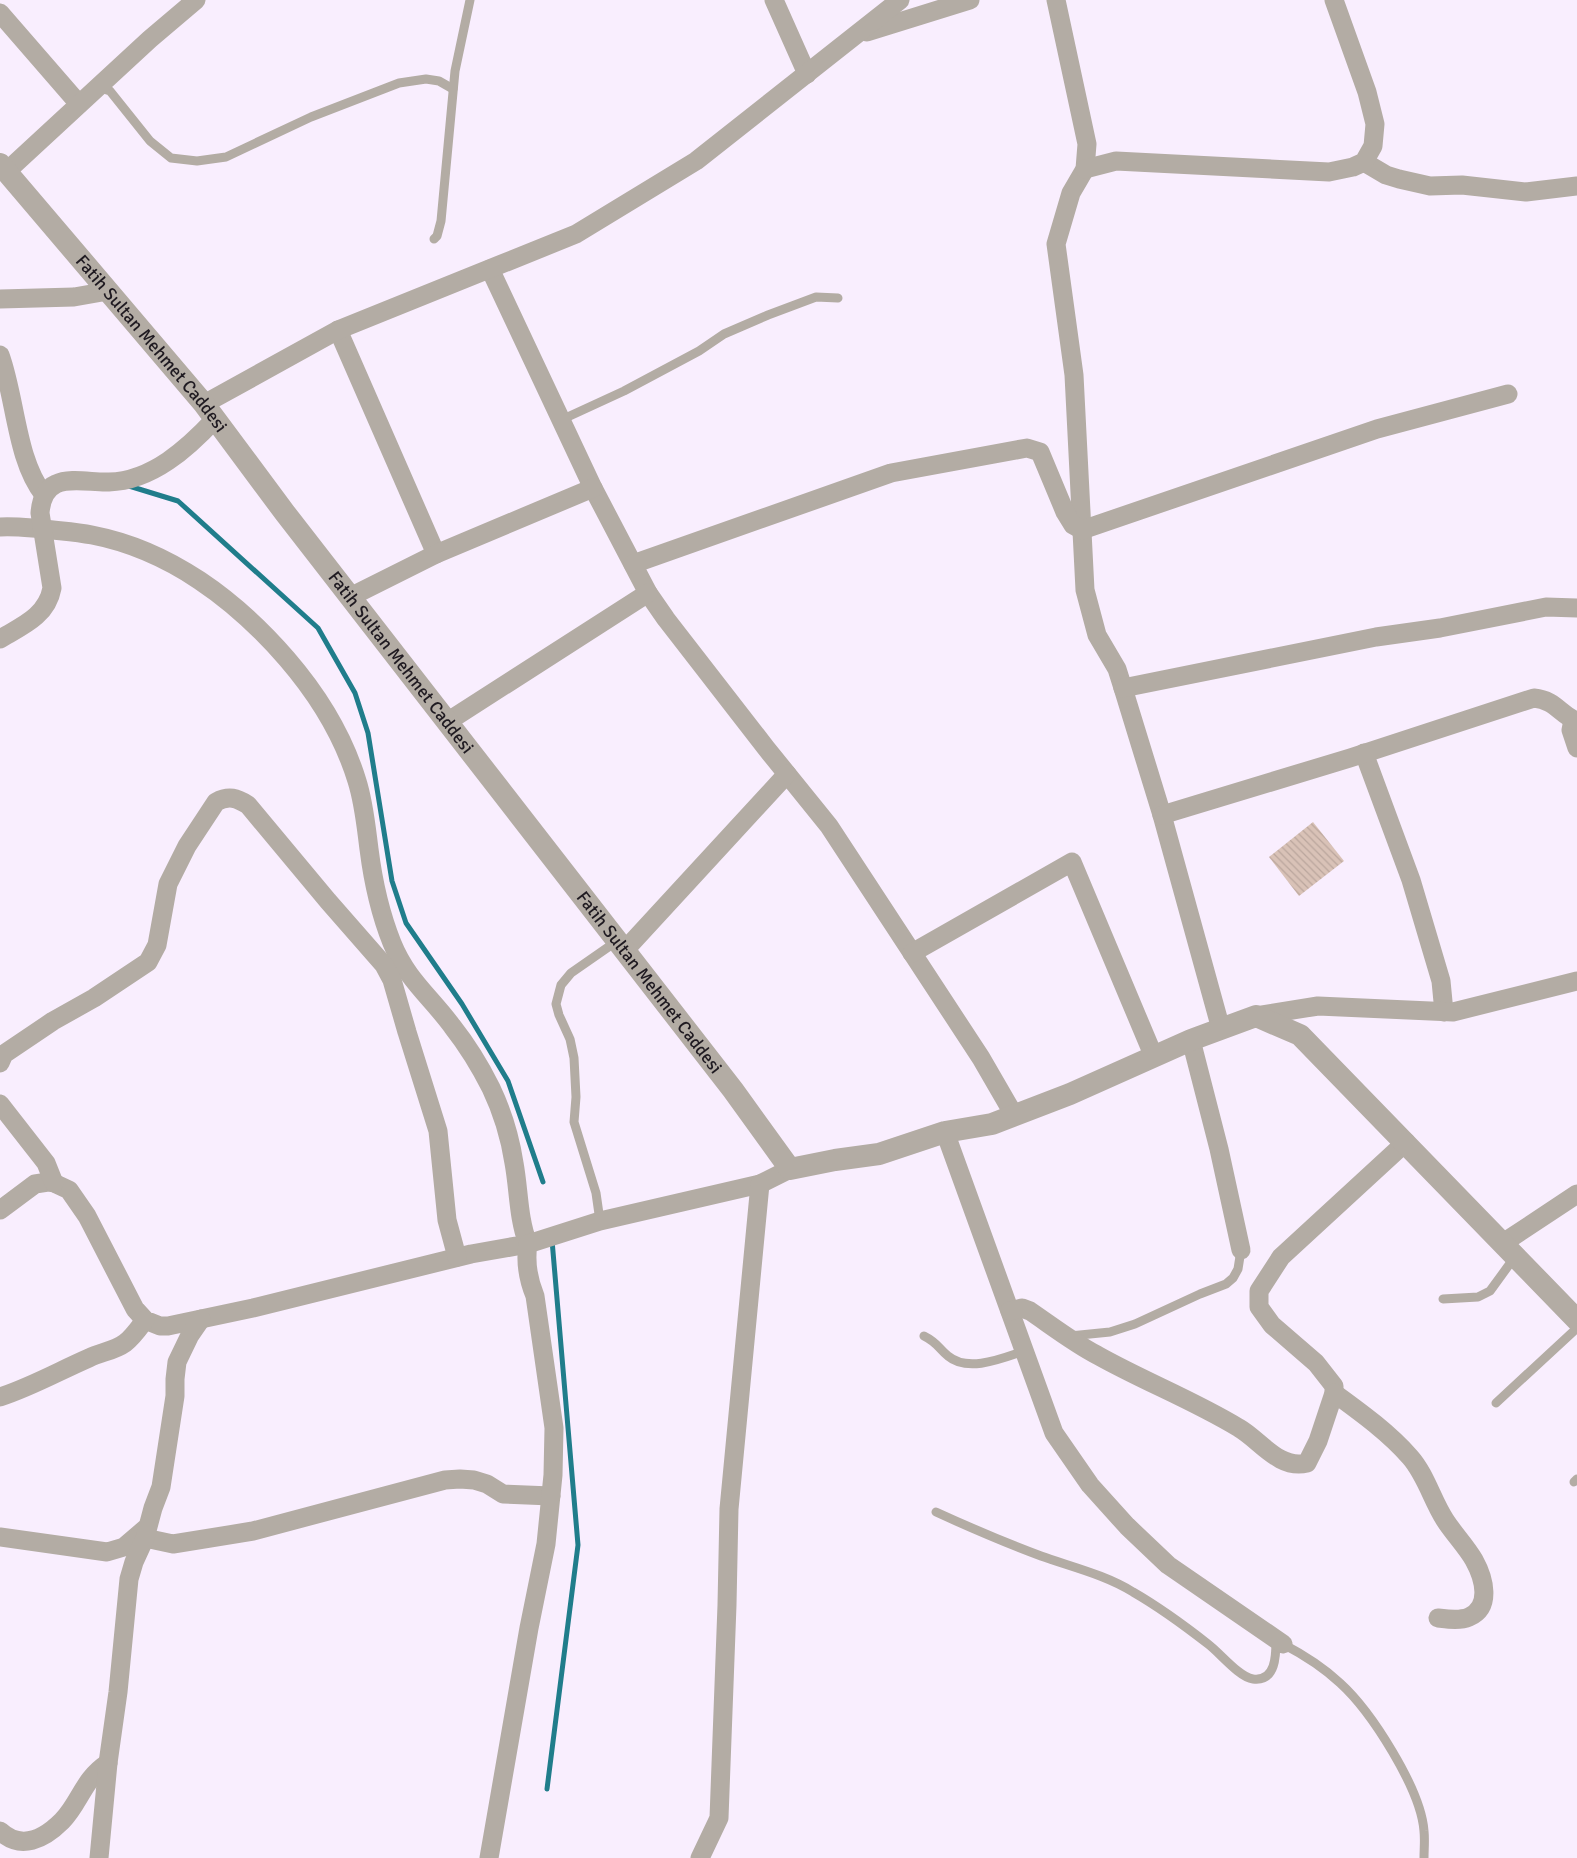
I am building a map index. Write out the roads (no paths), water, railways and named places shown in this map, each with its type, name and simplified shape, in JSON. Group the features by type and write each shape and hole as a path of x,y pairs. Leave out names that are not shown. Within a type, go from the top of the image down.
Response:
{"street":[{"path":"3,168 79,104 196,0"},
{"path":"774,0 807,74"},
{"path":"858,34 970,0"},
{"path":"1056,0 1087,144 1085,169 1071,193 1056,244 1074,375 1085,590 1098,635 1117,669 1123,688 1162,815 1221,1029"},
{"path":"1085,169 1116,161 1329,172 1353,167 1364,162 1373,146 1375,124 1367,92 1334,0"},
{"path":"0,639 33,620 50,599 52,588 42,529 41,506 44,495 58,483 84,481 114,482 143,475 183,450 210,412 338,330 576,234 696,161 858,34 895,2"},
{"path":"0,13 79,104"},
{"path":"1364,162 1399,180 1430,186 1462,185 1526,192 1577,186"},
{"name":"Fatih Sultan Mehmet Caddesi","path":"3,168 210,412 285,513 733,1090 790,1169"},
{"path":"490,269 593,488 648,593 829,826 982,1058 1014,1115"},
{"path":"0,299 74,297 108,291"},
{"path":"338,330 436,554"},
{"path":"0,355 8,376 28,468 44,495"},
{"path":"633,564 891,473 1027,448 1040,452 1065,512 1073,525 1082,530 1376,429 1508,394"},
{"path":"350,596 436,554 593,488"},
{"path":"0,526 17,526 86,534 145,551 192,576 221,596 255,625 292,665 325,710 338,733 358,782 378,899 397,955 420,991 452,1025 466,1045 491,1089 501,1113 514,1163 523,1232 528,1244 526,1258 528,1280 535,1296 554,1428 553,1475 546,1544 529,1628 489,1858"},
{"path":"447,722 648,593"},
{"path":"1123,688 1376,637 1440,628 1546,607 1577,608"},
{"path":"1162,815 1364,754 1534,698 1543,699 1556,705 1575,720 1571,730 1577,748"},
{"path":"1364,754 1411,880 1441,981 1444,1012"},
{"path":"621,945 787,774"},
{"path":"0,1063 4,1054 45,1026 94,998 148,962 157,945 168,884 188,846 216,802 224,798 238,798 248,804 384,965 392,980 438,1131 447,1220 456,1257"},
{"path":"912,953 1072,862 1154,1057"},
{"path":"0,1210 35,1184 54,1182 69,1190 82,1210 135,1309 145,1320 160,1326 168,1326 412,1270 456,1257 528,1244 600,1221 760,1184 790,1169 834,1160 879,1154 945,1132 992,1124 1070,1094 1191,1040 1256,1016 1318,1006 1452,1012 1577,981"},
{"path":"1256,1016 1300,1035 1575,1316"},
{"path":"1191,1040 1219,1149 1241,1250"},
{"path":"0,1104 42,1157 54,1182"},
{"path":"945,1132 1054,1433 1090,1485 1127,1526 1168,1565 1279,1642"},
{"path":"1010,1311 1022,1308 1030,1311 1096,1355 1242,1429 1280,1459 1294,1464 1307,1463 1312,1455 1334,1393 1334,1386 1316,1363 1272,1325 1258,1303 1259,1291 1281,1257 1406,1142"},
{"path":"700,1858 719,1818 729,1509 760,1184"},
{"path":"1509,1249 1577,1194"},
{"path":"100,1858 108,1763 118,1692 129,1579 134,1562 147,1533 153,1508 161,1487 175,1396 174,1379 177,1362 181,1351 201,1319"},
{"path":"0,1397 23,1390 92,1356 113,1350 134,1335 145,1320"},
{"path":"1334,1393 1362,1414 1411,1457 1424,1477 1445,1520 1475,1561 1484,1589 1483,1602 1477,1611 1468,1618 1438,1618"},
{"path":"147,1533 173,1544 253,1531 445,1480 474,1480 487,1484 503,1494 551,1496"},
{"path":"0,1537 107,1552 124,1547 147,1533"},
{"path":"0,1831 13,1841 22,1842 31,1841 46,1834 63,1820 98,1769 108,1763"}],"lane":[{"path":"434,239 437,236 441,221 453,89 470,0"},
{"path":"98,87 110,91 150,141 171,158 197,161 226,157 311,117 399,83 426,79 439,81 453,89"},
{"path":"561,420 624,391 699,351 733,330 816,297 838,298"},
{"path":"600,1221 596,1193 574,1122 576,1097 574,1058 570,1039 556,1004 561,985 571,973 621,945"},
{"path":"1443,1299 1478,1296 1490,1291 1509,1249"},
{"path":"1067,1336 1110,1332 1134,1324 1226,1284 1233,1278 1238,1269 1241,1250"},
{"path":"1496,1404 1575,1316"},
{"path":"924,1336 934,1341 947,1356 956,1361 970,1364 999,1360 1024,1351"},
{"path":"936,1512 1010,1544 1074,1567 1133,1592 1209,1645 1246,1676 1254,1679 1263,1678 1269,1674 1274,1665 1279,1642 1313,1661 1354,1697 1376,1727 1405,1774 1413,1790 1424,1830 1424,1858"}],"waterway":[{"path":"129,486 178,501 318,628 355,693 368,733 392,881 406,923 462,1004 508,1081 543,1182"},
{"path":"547,1789 578,1545 552,1240"}]}
